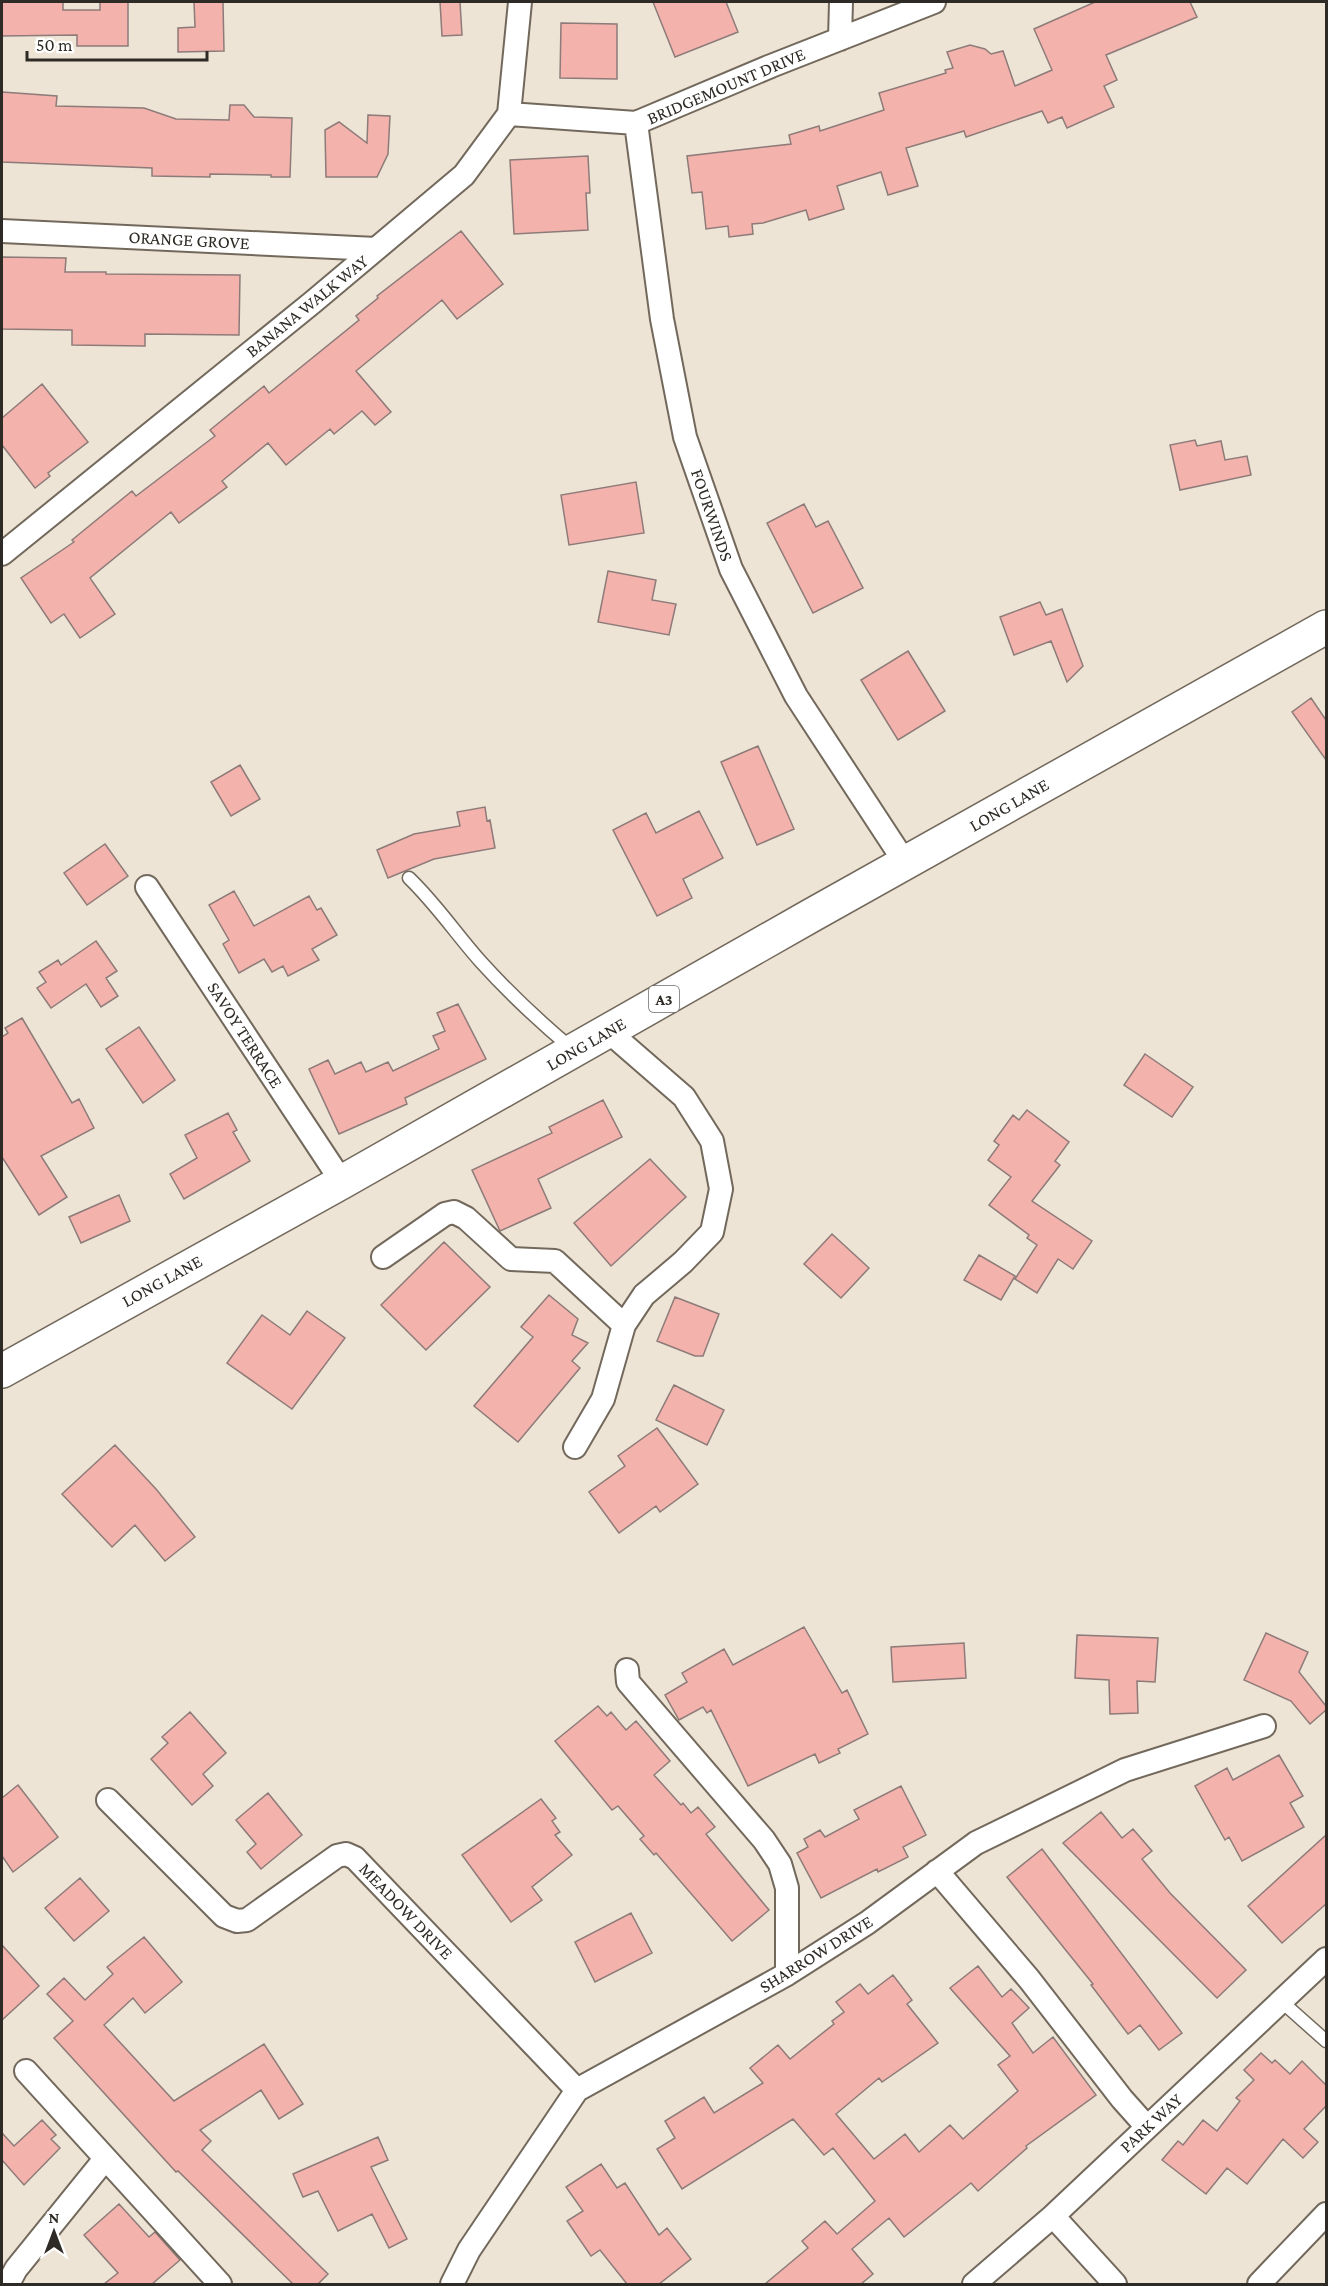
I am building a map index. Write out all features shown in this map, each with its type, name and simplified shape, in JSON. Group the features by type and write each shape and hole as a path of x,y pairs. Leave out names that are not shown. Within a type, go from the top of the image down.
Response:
{"main road":[{"name":"LONG LANE","path":"2,1371 1326,627"}],"street":[{"path":"509,114 520,2"},
{"path":"840,39 841,2"},
{"name":"BRIDGEMOUNT DRIVE","path":"509,114 636,123 934,2"},
{"name":"BANANA WALK WAY","path":"2,554 464,175 509,114"},
{"name":"FOURWINDS","path":"636,123 662,319 685,437 730,569 796,696 906,864"},
{"name":"ORANGE GROVE","path":"2,231 376,249"},
{"name":"SAVOY TERRACE","path":"147,887 342,1182"},
{"path":"575,1447 603,1399 624,1325 644,1295 712,1232 721,1189 712,1141 684,1097 608,1031"},
{"path":"383,1257 446,1214 454,1212 466,1218 511,1259 555,1261 624,1325"},
{"path":"627,1670 628,1682 765,1840 780,1864 787,1888 787,1974"},
{"name":"SHARROW DRIVE","path":"452,2284 469,2250 577,2090 787,1974 867,1923 976,1843 1125,1770 1264,1726"},
{"name":"MEADOW DRIVE","path":"108,1800 224,1916 237,1921 247,1920 337,1856 346,1854 355,1858 577,2090"},
{"path":"937,1871 1029,1979 1122,2099 1148,2127"},
{"name":"PARK WAY","path":"974,2284 1053,2216 1326,1959"},
{"path":"26,2071 220,2284"},
{"path":"8,2284 16,2269 105,2158"},
{"path":"1259,2284 1326,2214"},
{"path":"1053,2216 1115,2284"}],"lane":[{"path":"409,878 433,900 480,960 534,1017 574,1051"},
{"path":"1281,2001 1326,2041"}],"building":[{"path":"2,2 63,2 63,10 100,10 100,2 128,2 128,46 77,46 77,35 2,36"},
{"path":"194,2 223,2 224,51 178,52 178,28 195,27"},
{"path":"440,2 460,2 462,35 442,36"},
{"path":"653,2 726,2 738,32 675,57"},
{"path":"1095,2 1190,2 1197,17 1106,55 1117,80 1104,86 1114,107 1067,128 1062,117 1048,123 1042,111 966,137 964,131 906,148 918,186 888,195 881,172 837,186 844,209 809,220 806,210 752,224 753,234 729,237 728,226 706,229 702,192 692,193 687,156 791,144 789,135 819,126 820,131 884,110 879,93 946,73 945,70 953,68 947,52 970,45 985,49 991,54 1003,51 1015,86 1052,70 1034,29"},
{"path":"561,23 617,24 617,79 560,78"},
{"path":"2,92 57,96 56,106 144,108 176,119 229,120 230,105 244,105 254,117 292,118 290,177 210,174 210,177 152,176 152,168 2,162"},
{"path":"368,115 390,116 388,154 377,177 326,177 325,130 339,122 367,143"},
{"path":"588,156 590,193 586,193 588,230 514,234 510,160"},
{"path":"461,231 503,284 457,319 442,300 356,371 391,412 375,425 362,411 334,434 330,429 286,465 268,443 222,481 227,487 179,523 171,512 90,578 115,614 80,638 64,614 51,623 21,578 74,542 72,540 132,491 136,496 215,436 210,430 264,386 269,393 359,320 356,316 378,298 377,296"},
{"path":"2,257 66,258 65,272 240,275 239,335 145,334 145,346 72,345 72,330 2,329"},
{"path":"42,384 88,442 48,473 50,476 35,488 2,445 2,418"},
{"path":"1195,440 1197,446 1221,441 1225,460 1247,456 1251,475 1180,490 1170,445"},
{"path":"636,482 644,533 569,545 561,495"},
{"path":"804,504 816,527 828,521 863,588 813,613 767,523"},
{"path":"608,571 656,580 652,600 676,604 669,635 598,622"},
{"path":"1040,602 1046,615 1062,609 1083,666 1067,682 1051,641 1014,655 1000,617"},
{"path":"908,651 945,711 898,740 861,680"},
{"path":"1311,698 1326,720 1326,760 1292,712"},
{"path":"758,746 794,829 757,845 721,762"},
{"path":"240,765 260,799 231,816 211,782"},
{"path":"485,807 495,848 434,859 388,878 377,850 414,834 460,826 457,812"},
{"path":"699,811 723,858 683,879 692,898 657,916 613,830 646,813 656,833"},
{"path":"105,844 128,876 87,905 64,873"},
{"path":"234,891 254,926 309,896 317,910 321,908 337,935 312,949 319,960 288,976 283,966 272,972 264,959 239,973 223,944 229,940 209,905"},
{"path":"96,941 117,971 106,978 118,996 101,1007 86,984 51,1008 37,988 46,982 39,972 58,960 61,965"},
{"path":"458,1004 486,1059 405,1098 407,1104 339,1134 309,1069 328,1060 335,1074 361,1062 366,1072 388,1062 393,1071 439,1049 433,1036 445,1031 437,1013"},
{"path":"22,1018 72,1103 79,1099 94,1128 41,1156 67,1197 39,1215 2,1157 2,1037 8,1033 5,1028"},
{"path":"139,1027 175,1080 143,1103 106,1049"},
{"path":"1145,1054 1193,1087 1172,1117 1124,1085"},
{"path":"603,1100 622,1137 538,1179 551,1208 500,1231 472,1170 552,1133 549,1127"},
{"path":"1027,1110 1069,1142 1055,1161 1060,1165 1032,1201 1092,1241 1073,1269 1058,1259 1037,1293 1015,1279 1037,1245 1027,1238 1029,1235 989,1205 1011,1177 988,1160 999,1145 994,1141 1013,1115 1019,1120"},
{"path":"228,1113 237,1130 233,1132 250,1161 184,1199 170,1174 197,1158 185,1135"},
{"path":"650,1159 686,1197 611,1266 574,1223"},
{"path":"119,1195 130,1221 81,1243 69,1217"},
{"path":"832,1234 869,1268 841,1298 804,1264"},
{"path":"444,1242 490,1287 426,1350 381,1305"},
{"path":"979,1255 1015,1276 1001,1300 964,1280"},
{"path":"549,1295 578,1319 572,1335 588,1343 572,1361 580,1368 518,1442 474,1406 533,1337 521,1327"},
{"path":"675,1297 719,1314 703,1356 695,1356 657,1341"},
{"path":"307,1311 345,1338 292,1409 227,1363 262,1315 290,1335"},
{"path":"674,1385 724,1410 707,1445 656,1420"},
{"path":"657,1428 698,1484 660,1512 656,1506 619,1533 589,1492 625,1466 618,1456"},
{"path":"115,1445 156,1489 195,1537 165,1561 135,1525 112,1547 62,1494"},
{"path":"804,1627 842,1693 847,1690 868,1734 838,1749 840,1753 819,1763 815,1754 748,1786 711,1710 707,1713 703,1707 679,1720 665,1695 687,1682 682,1673 724,1649 733,1665"},
{"path":"1266,1633 1308,1652 1299,1672 1326,1706 1326,1710 1310,1724 1291,1701 1244,1680"},
{"path":"1077,1635 1158,1638 1155,1682 1137,1681 1138,1713 1110,1714 1109,1680 1075,1678"},
{"path":"964,1643 966,1678 893,1682 891,1647"},
{"path":"598,1706 607,1716 611,1712 626,1730 636,1721 670,1761 654,1775 691,1813 698,1807 715,1827 706,1834 769,1910 732,1941 656,1853 654,1855 640,1839 644,1836 618,1806 612,1810 555,1741"},
{"path":"190,1712 226,1753 203,1774 213,1786 192,1805 151,1759 168,1743 162,1737"},
{"path":"1279,1755 1303,1796 1290,1803 1304,1827 1242,1861 1229,1837 1225,1840 1195,1786 1227,1768 1233,1780"},
{"path":"18,1785 58,1837 13,1872 2,1856 2,1798"},
{"path":"901,1786 926,1835 903,1847 908,1857 878,1872 877,1869 821,1898 797,1853 808,1847 804,1839 820,1830 825,1837 859,1819 854,1810"},
{"path":"268,1793 302,1835 261,1869 247,1852 256,1844 236,1820"},
{"path":"541,1799 556,1818 552,1821 560,1832 555,1835 572,1855 532,1887 542,1900 511,1922 462,1855"},
{"path":"1101,1812 1122,1838 1133,1829 1152,1851 1142,1859 1170,1893 1246,1970 1217,1998 1063,1843"},
{"path":"1326,1835 1326,1904 1282,1943 1248,1906"},
{"path":"1042,1849 1182,2033 1159,2050 1140,2025 1128,2034 1091,1985 1093,1984 1007,1877"},
{"path":"80,1878 109,1911 74,1941 45,1908"},
{"path":"631,1913 652,1953 595,1982 575,1942"},
{"path":"144,1937 182,1982 145,2013 133,1998 104,2025 174,2101 264,2044 303,2104 279,2119 261,2090 200,2130 211,2141 202,2150 328,2274 318,2284 293,2284 178,2171 176,2172 54,2038 73,2021 47,1994 64,1978 85,2000 113,1974 107,1967"},
{"path":"2,1945 39,1986 2,2020"},
{"path":"978,1966 1002,1997 1011,1989 1029,2008 1012,2023 1033,2053 1053,2037 1096,2095 1026,2146 1027,2148 978,2191 971,2183 904,2237 889,2218 852,2249 873,2274 861,2284 765,2284 808,2248 802,2241 825,2221 837,2234 875,2201 833,2148 824,2155 793,2119 682,2189 657,2149 675,2138 665,2121 704,2097 714,2113 763,2083 750,2068 778,2045 790,2059 834,2024 832,2021 844,2012 836,2002 860,1984 868,1994 893,1975 912,2000 907,2004 938,2043 882,2082 879,2078 836,2114 874,2159 905,2134 919,2152 950,2125 963,2139 1018,2091 998,2065 1010,2056 950,1988"},
{"path":"1261,2053 1272,2063 1275,2060 1290,2074 1302,2061 1326,2085 1326,2106 1304,2129 1318,2142 1303,2158 1283,2139 1247,2184 1227,2168 1206,2194 1162,2160 1178,2141 1183,2145 1203,2120 1217,2131 1240,2101 1236,2098 1254,2080 1244,2070"},
{"path":"42,2120 56,2135 51,2139 60,2148 24,2185 2,2160 2,2133 14,2146"},
{"path":"378,2137 388,2160 371,2167 407,2239 389,2248 372,2214 338,2231 318,2191 303,2197 293,2174"},
{"path":"601,2164 617,2188 625,2183 659,2235 667,2228 691,2259 659,2284 627,2284 600,2250 591,2256 567,2221 583,2211 566,2187"},
{"path":"119,2204 149,2237 155,2232 180,2260 152,2284 104,2284 118,2273 84,2235"}]}
